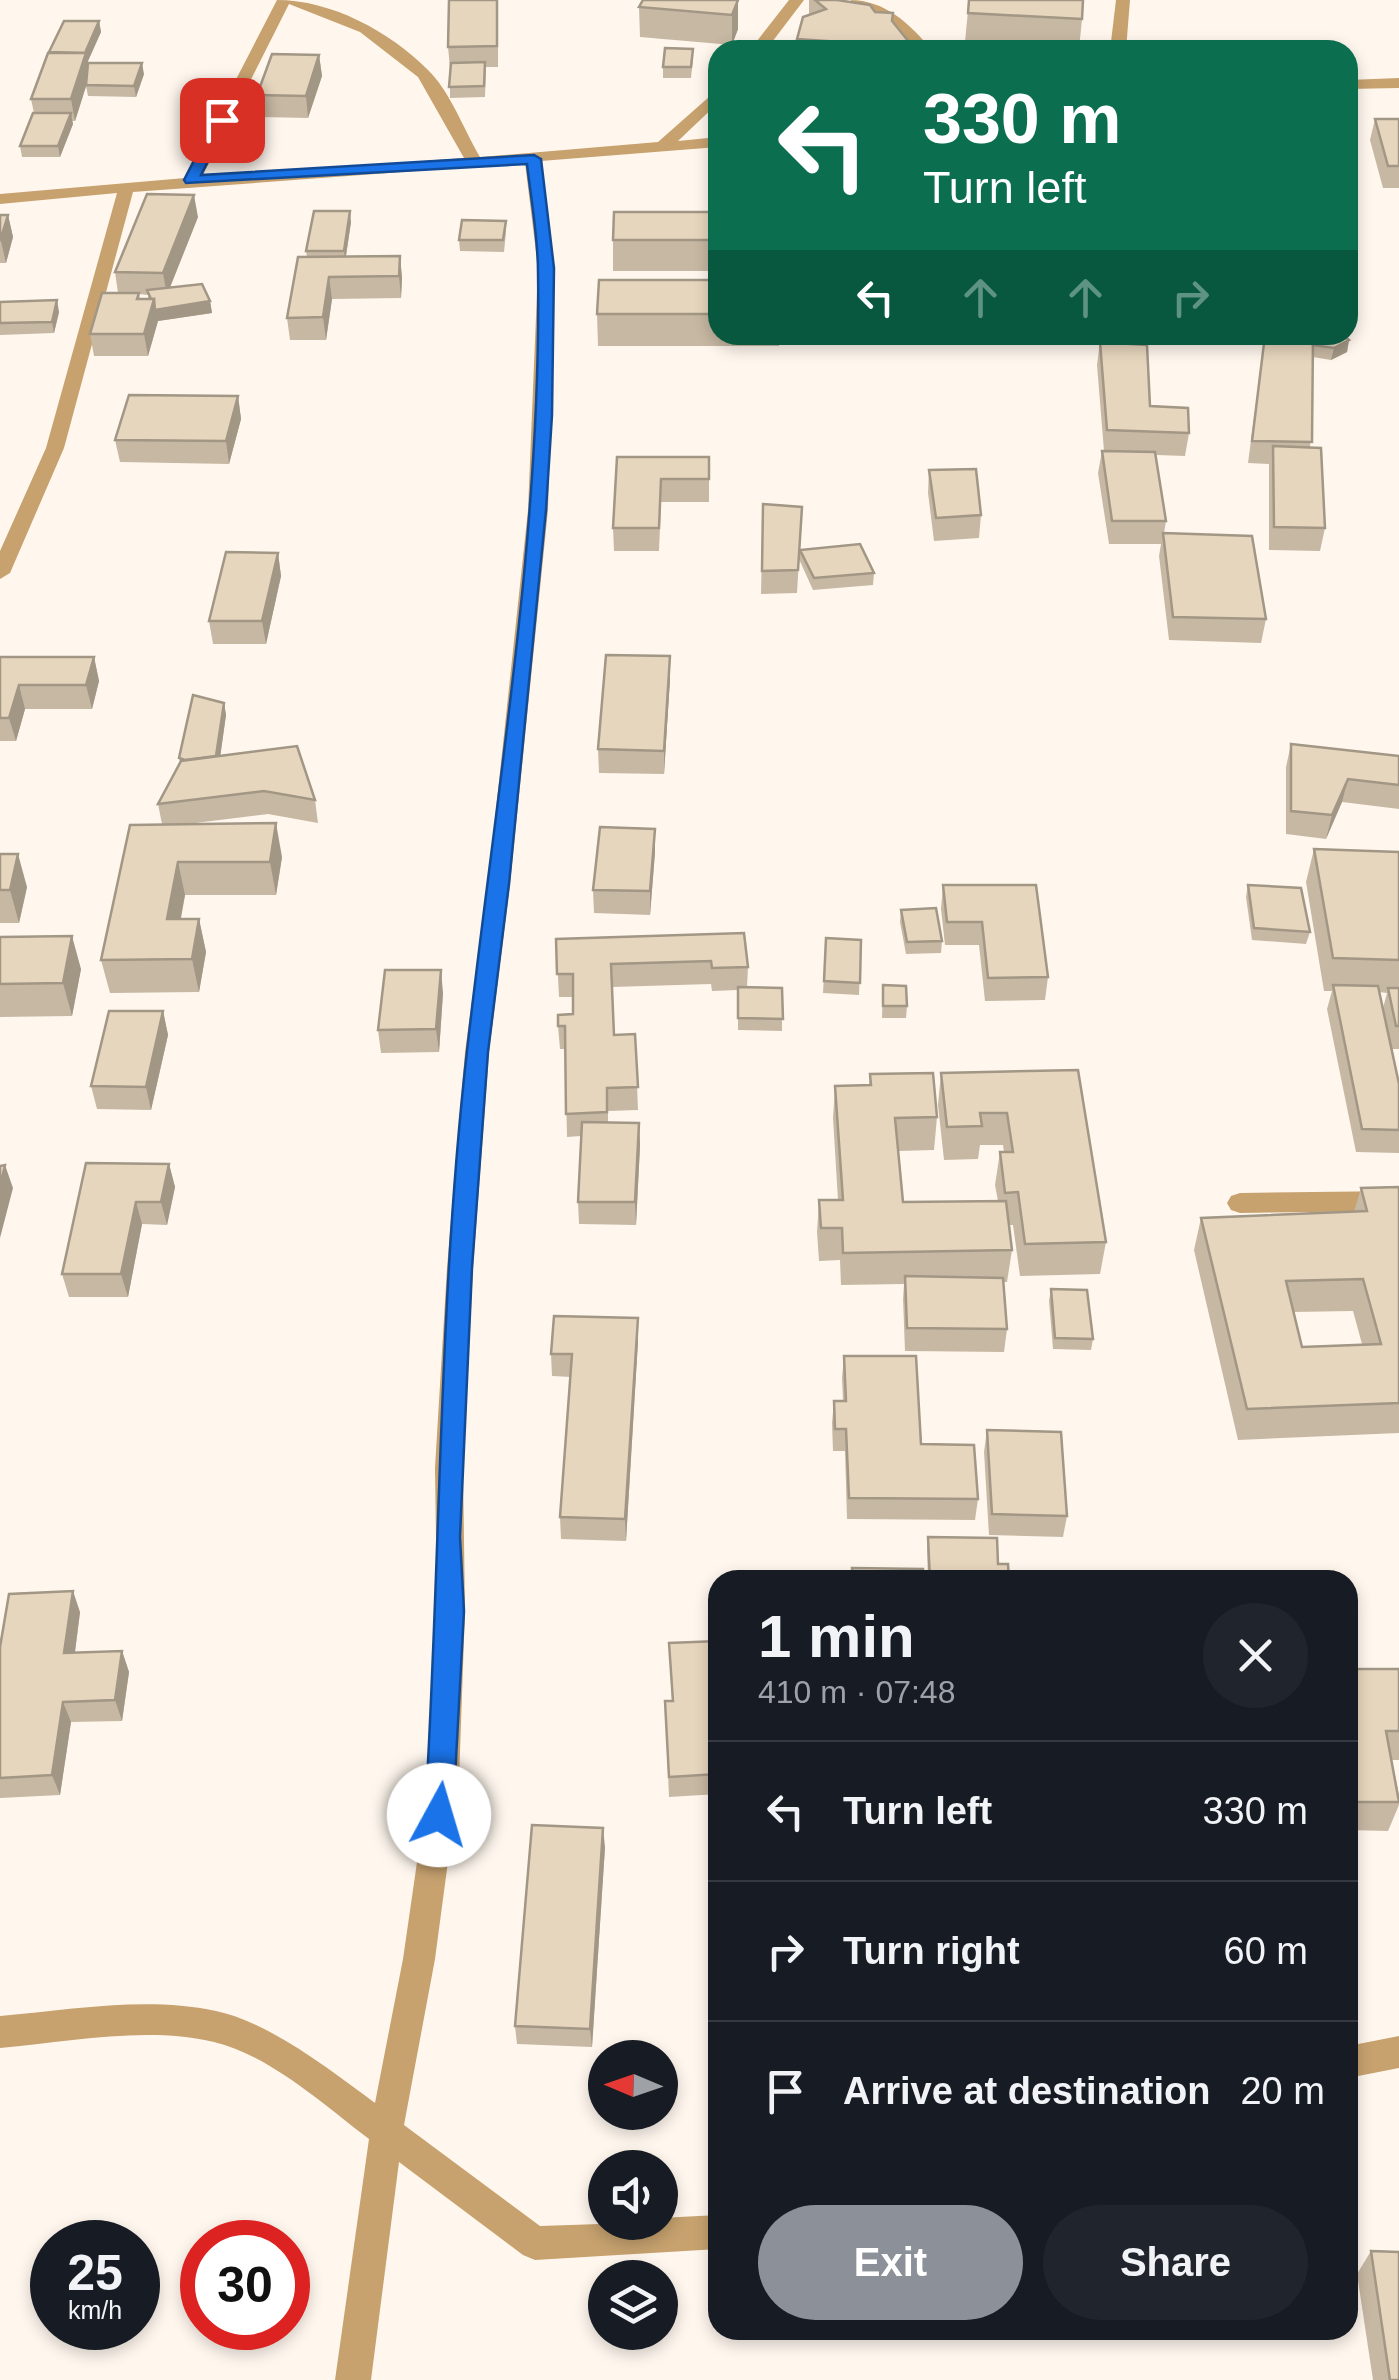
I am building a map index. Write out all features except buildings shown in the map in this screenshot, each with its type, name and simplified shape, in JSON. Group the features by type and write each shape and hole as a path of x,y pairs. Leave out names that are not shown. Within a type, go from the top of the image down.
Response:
{"street":[{"path":"192,180 284,0"},
{"path":"293,0 365,30 424,74 476,164"},
{"path":"766,40 797,0"},
{"path":"857,0 894,18 915,40"},
{"path":"1119,40 1123,0"},
{"path":"1358,85 1399,84"},
{"path":"662,147 708,103"},
{"path":"0,199 192,180 476,164 708,143"},
{"path":"353,2380 386,2134 419,1959 444,1779 451,1611 450,1468 460,1268 477,1052 499,884 538,510 544,415 546,268 534,159"},
{"path":"0,573 55,448 127,186"},
{"path":"1240,1203 1399,1201"},
{"path":"0,2032 148,2020 218,2026 294,2063 535,2242 708,2233"},
{"path":"1358,2060 1399,2052"}],"route":[{"path":"222,120 192,180 534,159 546,268 544,415 538,510 499,884 477,1052 460,1268 448,1537 451,1611 439,1815"}]}
